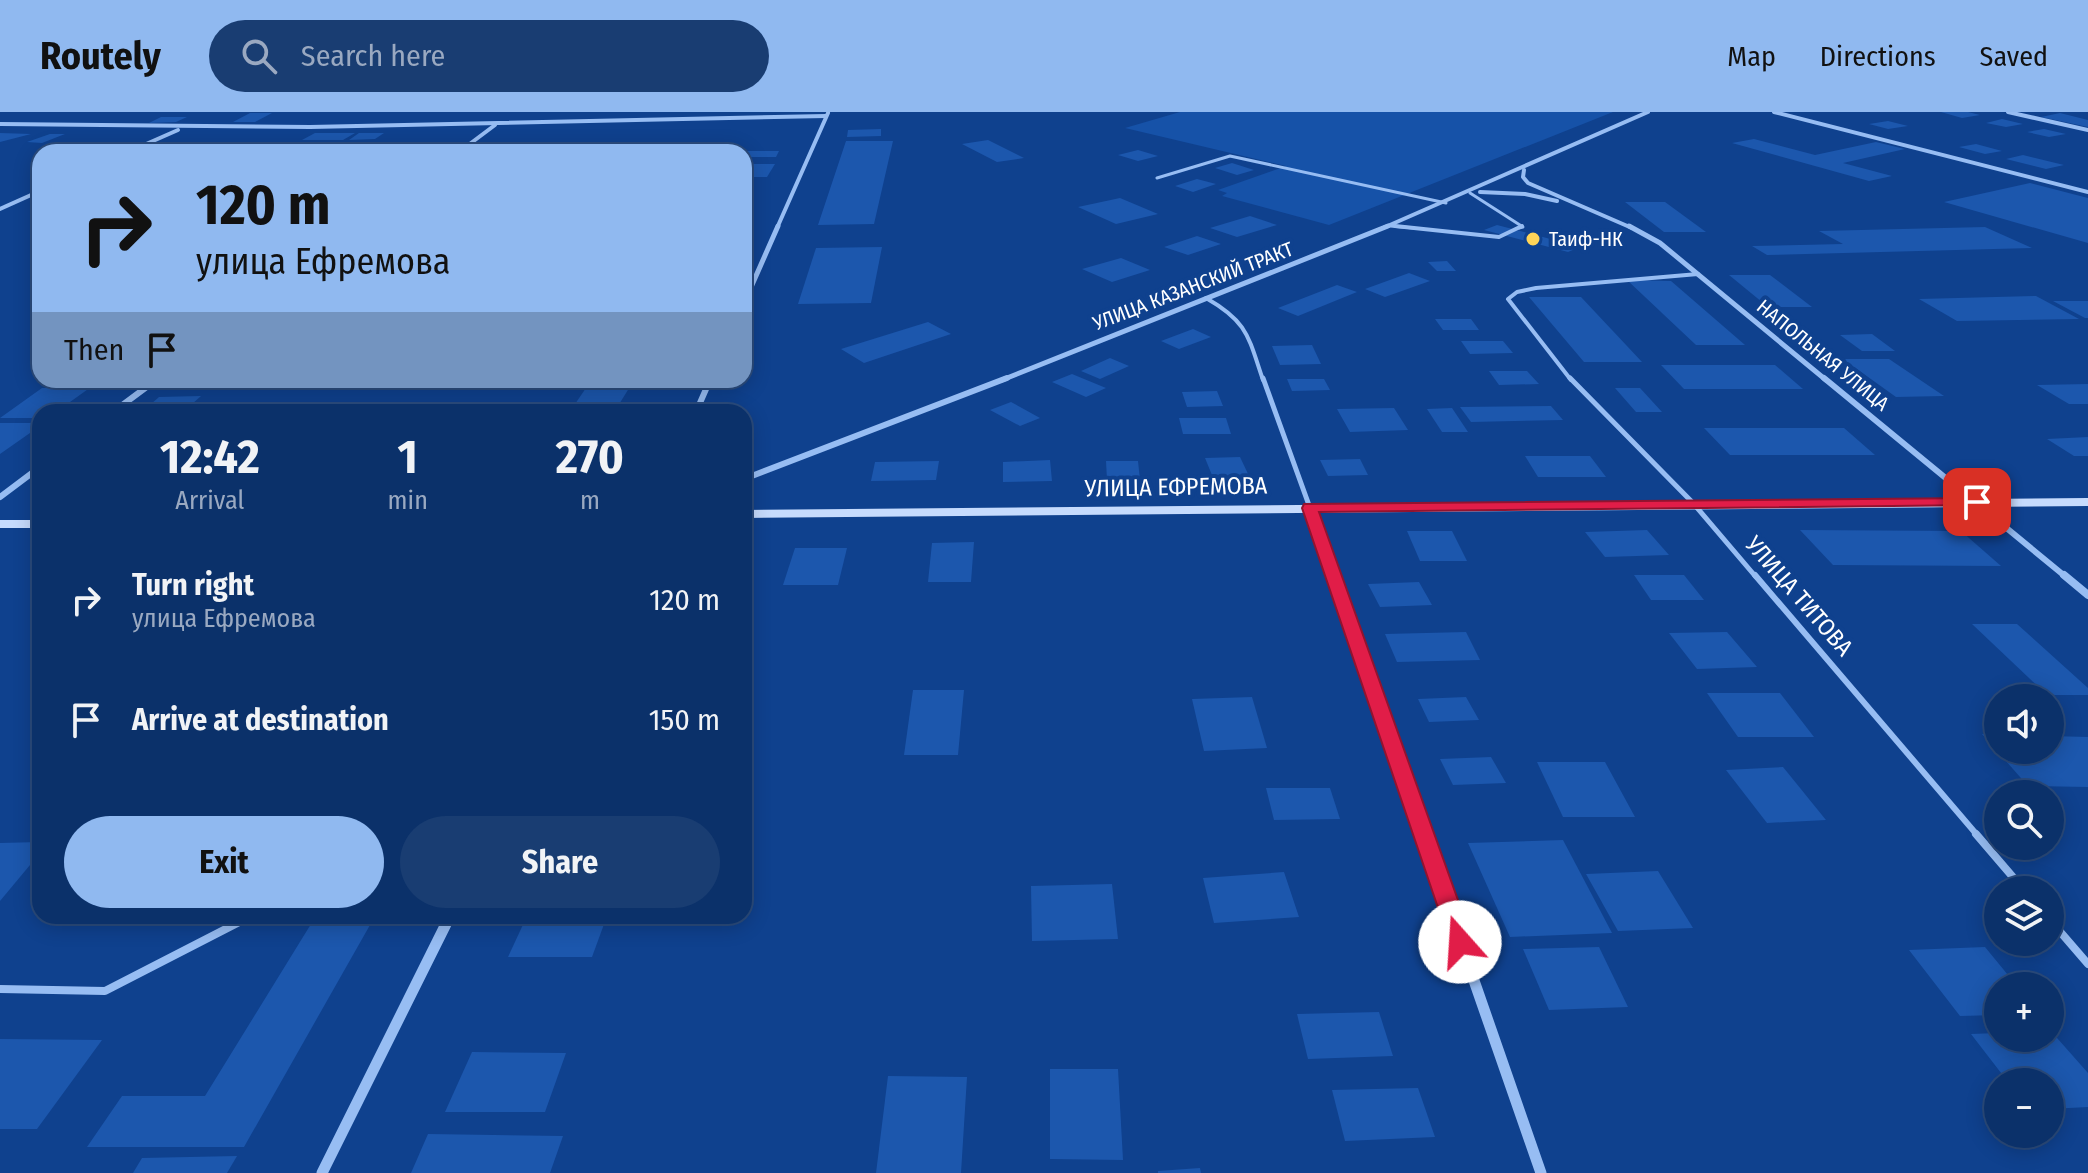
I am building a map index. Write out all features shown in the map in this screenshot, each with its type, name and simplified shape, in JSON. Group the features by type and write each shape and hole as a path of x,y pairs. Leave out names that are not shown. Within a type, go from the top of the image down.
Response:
{"street":[{"name":"УЛИЦА КАЗАНСКИЙ ТРАКТ","path":"752,476 1390,226 1524,170 1648,112"},
{"path":"1774,112 2088,192"},
{"path":"2008,112 2088,130"},
{"path":"0,124 182,128 496,125 827,114 752,285"},
{"path":"470,144 496,125"},
{"path":"146,144 182,128"},
{"name":"НАПОЛЬНАЯ УЛИЦА","path":"1524,170 1523,177 1528,183 1642,232 1698,274 2088,595"},
{"path":"1470,193 1525,194 1585,209"},
{"path":"0,209 32,195"},
{"path":"124,404 145,388"},
{"path":"0,497 32,473"},
{"name":"УЛИЦА ЕФРЕМОВА","path":"752,514 1693,503 2088,502"},
{"path":"1310,508 1541,1173"},
{"path":"0,524 32,524"},
{"path":"322,1173 446,924"}],"lane":[{"path":"1157,178 1230,156 1446,203"},
{"path":"1390,226 1499,237 1523,227 1470,193"},
{"name":"УЛИЦА ТИТОВА","path":"1698,274 1536,288 1517,292 1508,299 1578,388 1693,503 2012,876"},
{"path":"1206,298 1229,311 1244,326 1310,508"},
{"path":"0,989 105,991 235,924"},
{"path":"2064,936 2088,964"}],"shaded area":[{"path":"1180,112 1613,112 1329,225 1222,196 1227,193 1218,190 1286,166 1125,128"}],"building":[{"path":"1941,112 1968,112 1980,115 1962,118"},
{"path":"250,113 272,113 255,122 233,122"},
{"path":"2060,113 2088,120 2088,127 2041,117"},
{"path":"161,117 187,117 176,122 149,123"},
{"path":"2002,119 2023,124 2006,127 1986,123"},
{"path":"1888,121 1908,126 1888,129 1869,124"},
{"path":"881,129 881,136 847,137 848,130"},
{"path":"2044,129 2066,134 2049,137 2027,132"},
{"path":"0,133 31,134 0,142"},
{"path":"315,133 355,133 343,140 302,140"},
{"path":"359,133 384,133 375,139 349,140"},
{"path":"50,134 65,134 42,143 27,142"},
{"path":"1754,139 1815,155 1876,142 1905,149 1843,163 1892,176 1869,181 1732,143"},
{"path":"988,140 1024,158 997,162 962,144"},
{"path":"846,141 893,141 874,224 818,225"},
{"path":"1976,144 2002,151 1985,154 1959,147"},
{"path":"1138,150 1158,156 1138,161 1118,155"},
{"path":"752,151 779,151 776,157 752,157"},
{"path":"2023,155 2064,165 2046,169 2006,159"},
{"path":"1232,163 1254,170 1237,175 1215,168"},
{"path":"752,164 775,164 767,177 752,177"},
{"path":"1197,179 1216,184 1193,192 1175,186"},
{"path":"2030,183 2088,198 2088,243 1944,202"},
{"path":"1120,198 1158,214 1116,224 1078,207"},
{"path":"1625,202 1665,202 1706,232 1664,232"},
{"path":"1250,216 1277,225 1237,237 1210,228"},
{"path":"1497,225 1558,241 1568,236 1592,242 1568,252 1484,230"},
{"path":"1985,227 2032,248 1767,255 1752,246 1843,244 1819,231"},
{"path":"1197,236 1221,244 1188,255 1164,247"},
{"path":"882,247 871,303 798,304 816,248"},
{"path":"1121,258 1150,270 1112,282 1082,269"},
{"path":"1447,261 1456,271 1437,271 1428,262"},
{"path":"1409,273 1430,281 1385,297 1365,289"},
{"path":"1729,275 1770,275 1812,307 1768,307"},
{"path":"1627,280 1671,281 1745,345 1696,345"},
{"path":"1337,285 1357,292 1298,316 1278,308"},
{"path":"2036,296 2079,319 1957,321 1919,299"},
{"path":"1529,297 1581,297 1642,362 1584,362"},
{"path":"2053,301 2088,301 2088,318 2085,318"},
{"path":"1435,319 1471,319 1479,330 1443,330"},
{"path":"928,322 951,334 864,363 841,349"},
{"path":"1193,329 1211,337 1179,349 1161,341"},
{"path":"1872,334 1895,351 1862,351 1840,335"},
{"path":"1461,341 1503,341 1513,353 1470,354"},
{"path":"1312,345 1321,364 1280,365 1272,346"},
{"path":"1110,358 1129,366 1100,379 1081,371"},
{"path":"1843,359 1889,359 1944,396 1896,397"},
{"path":"1661,365 1775,365 1803,389 1684,389"},
{"path":"1489,371 1527,371 1539,384 1499,385"},
{"path":"1072,374 1106,388 1086,397 1052,382"},
{"path":"1287,379 1324,379 1330,390 1292,391"},
{"path":"2088,384 2088,404 2069,404 2037,385"},
{"path":"42,388 90,388 67,404 32,404 32,418 0,418"},
{"path":"586,388 629,388 619,404 575,404"},
{"path":"1615,388 1640,388 1662,412 1636,412"},
{"path":"1217,391 1223,406 1187,407 1182,392"},
{"path":"201,396 192,404 151,404 159,397"},
{"path":"1011,402 1040,418 1020,426 990,410"},
{"path":"1551,406 1563,420 1471,422 1460,407"},
{"path":"1394,408 1408,430 1350,432 1337,409"},
{"path":"1452,408 1468,432 1442,432 1427,409"},
{"path":"1179,418 1226,418 1231,434 1183,434"},
{"path":"0,423 32,423 32,432 0,454"},
{"path":"1704,428 1844,428 1875,455 1730,455"},
{"path":"2088,437 2088,456 2074,456 2047,439"},
{"path":"1525,456 1590,456 1606,477 1538,477"},
{"path":"1240,457 1250,478 1214,480 1205,458"},
{"path":"1360,459 1368,475 1328,476 1320,460"},
{"path":"1050,460 1052,481 1003,482 1003,462"},
{"path":"939,461 936,480 871,481 875,462"},
{"path":"1106,461 1138,461 1140,480 1107,480"},
{"path":"1647,530 1669,555 1605,557 1585,532"},
{"path":"1800,530 1961,531 2001,566 1833,565"},
{"path":"1407,531 1452,531 1467,561 1420,561"},
{"path":"974,542 971,582 928,582 932,543"},
{"path":"795,548 847,548 838,585 783,585"},
{"path":"1634,575 1684,575 1704,600 1651,600"},
{"path":"1419,582 1432,605 1380,607 1368,584"},
{"path":"1972,624 2017,624 2088,688 2088,695 2064,695 2064,684 2035,684"},
{"path":"1466,632 1480,660 1397,662 1385,634"},
{"path":"1727,632 1757,667 1697,669 1669,633"},
{"path":"913,690 964,690 958,755 904,755"},
{"path":"1707,693 1780,693 1814,737 1738,737"},
{"path":"1252,697 1267,748 1204,751 1192,699"},
{"path":"1466,697 1479,720 1429,722 1418,699"},
{"path":"2064,736 2088,737 2088,787 2064,787 2064,780 2023,780 2009,764 2064,764"},
{"path":"1491,757 1506,783 1453,785 1440,759"},
{"path":"1537,762 1605,762 1635,817 1563,817"},
{"path":"1783,767 1826,820 1767,823 1726,770"},
{"path":"1266,788 1330,788 1340,819 1274,820"},
{"path":"1563,840 1612,933 1510,937 1468,843"},
{"path":"32,842 32,863 0,901 0,843"},
{"path":"1658,871 1693,928 1618,931 1586,874"},
{"path":"1284,872 1299,917 1214,923 1203,878"},
{"path":"1112,884 1118,939 1032,941 1031,886"},
{"path":"311,924 370,925 244,1147 87,1147 122,1096 205,1096"},
{"path":"523,924 604,924 592,957 508,957"},
{"path":"1599,947 1628,1007 1549,1010 1523,949"},
{"path":"1984,947 1984,956 1992,956 2006,972 1984,972 1984,1015 1960,1016 1909,950"},
{"path":"1379,1012 1393,1056 1308,1059 1297,1014"},
{"path":"1971,1034 1984,1034 1984,1051"},
{"path":"0,1039 102,1040 37,1129 0,1129"},
{"path":"2064,1046 2088,1073 2088,1107 2064,1108 2064,1068 1997,1068 1985,1052 2064,1052"},
{"path":"472,1052 566,1053 545,1112 445,1112"},
{"path":"1050,1069 1118,1069 1123,1160 1050,1159"},
{"path":"888,1076 967,1077 961,1173 876,1173"},
{"path":"1418,1088 1435,1137 1345,1141 1332,1090"},
{"path":"428,1134 563,1136 550,1173 411,1173"},
{"path":"237,1156 227,1173 133,1173 142,1158"},
{"path":"1200,1168 1201,1173 1158,1173 1158,1171"}],"place":[{"name":"Таиф-НК","path":"1533,239"}],"route":[{"path":"1460,942 1310,508 1977,502"}]}
